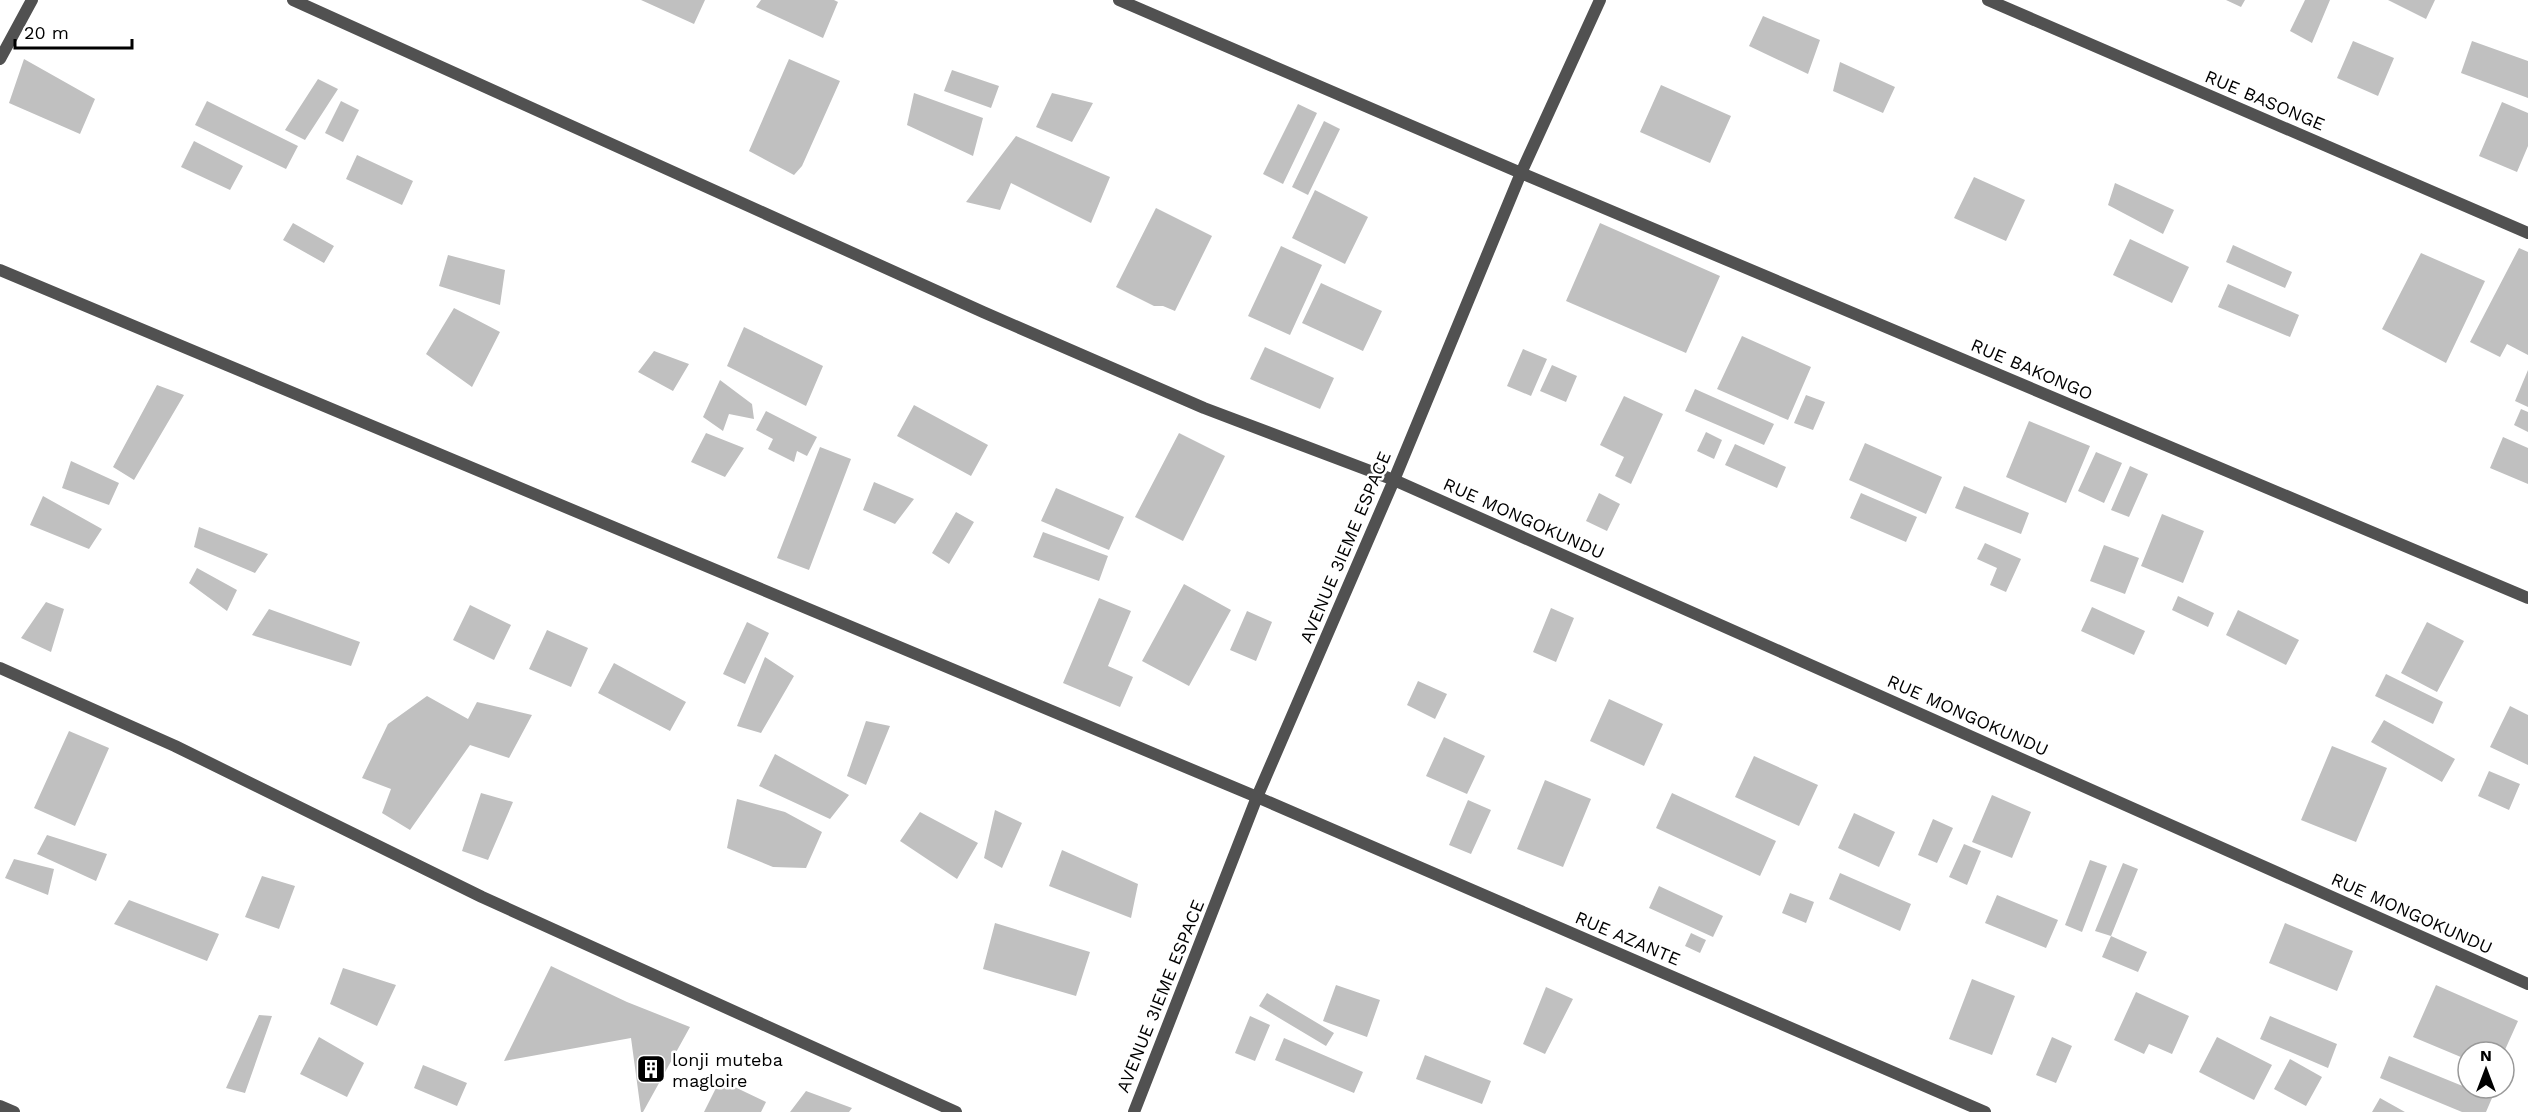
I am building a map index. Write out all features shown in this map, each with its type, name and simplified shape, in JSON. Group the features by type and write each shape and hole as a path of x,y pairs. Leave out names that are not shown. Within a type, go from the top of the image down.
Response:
{"street":[{"path":"0,59 32,0"},
{"name":"RUE MONGOKUNDU","path":"293,0 972,307 1172,394 1394,480 2528,984"},
{"name":"RUE BAKONGO","path":"1119,0 1521,173 2528,598"},
{"name":"AVENUE 3IEME ESPACE","path":"1134,1112 1257,796 1394,480 1521,173 1600,0"},
{"name":"RUE BASONGE","path":"1988,0 2528,233"},
{"name":"RUE AZANTE","path":"0,270 1257,796 1985,1112"},
{"path":"0,668 175,747 482,897 956,1112"},
{"path":"0,1106 14,1112"}],"building":[{"path":"641,0 705,0 694,24"},
{"path":"761,0 834,0 838,2 823,38 756,7"},
{"path":"2226,0 2245,0 2241,7"},
{"path":"2305,0 2330,0 2312,43 2290,31"},
{"path":"2388,0 2435,0 2426,19"},
{"path":"1763,16 1820,40 1808,74 1749,46"},
{"path":"2353,41 2394,58 2378,96 2337,78"},
{"path":"2472,41 2528,61 2528,98 2461,73"},
{"path":"24,59 95,99 80,134 9,103"},
{"path":"789,59 840,81 802,166 794,175 749,151"},
{"path":"1840,62 1895,87 1883,113 1833,91"},
{"path":"952,70 999,86 991,108 944,91"},
{"path":"318,79 338,89 305,140 285,130"},
{"path":"1661,85 1731,116 1710,163 1640,132"},
{"path":"914,93 983,118 973,156 907,125"},
{"path":"1052,93 1093,103 1072,142 1036,127"},
{"path":"207,101 298,146 286,169 195,125"},
{"path":"341,101 359,110 343,142 325,133"},
{"path":"2502,102 2528,113 2528,146 2517,172 2479,156"},
{"path":"1298,104 1317,113 1283,184 1263,174"},
{"path":"1324,121 1340,129 1308,195 1292,187"},
{"path":"1016,136 1110,177 1091,223 1011,183 1000,210 966,202"},
{"path":"194,141 243,166 230,190 181,167"},
{"path":"357,155 413,181 402,205 346,179"},
{"path":"1974,177 2025,200 2006,241 1954,218"},
{"path":"2115,183 2174,210 2163,234 2108,205"},
{"path":"1315,190 1368,217 1345,264 1292,238"},
{"path":"1156,208 1212,236 1175,311 1163,306 1154,306 1116,287"},
{"path":"293,223 334,246 324,263 283,240"},
{"path":"1600,223 1720,276 1686,353 1566,301"},
{"path":"2130,239 2189,267 2172,303 2113,275"},
{"path":"2233,245 2292,272 2285,288 2226,262"},
{"path":"1281,246 1322,265 1290,335 1248,316"},
{"path":"2519,248 2528,252 2528,355 2507,344 2500,357 2470,342"},
{"path":"2421,253 2485,281 2446,363 2382,329"},
{"path":"448,255 505,270 500,305 439,286"},
{"path":"1321,283 1382,311 1363,351 1302,323"},
{"path":"2228,284 2299,315 2290,337 2218,307"},
{"path":"454,308 500,332 472,387 426,354"},
{"path":"744,327 823,366 806,406 727,366"},
{"path":"1742,336 1811,367 1788,420 1717,389"},
{"path":"1265,347 1334,378 1320,409 1250,379"},
{"path":"1523,349 1547,359 1531,396 1507,386"},
{"path":"654,351 689,364 673,391 638,372"},
{"path":"1552,365 1577,376 1566,402 1540,391"},
{"path":"2528,370 2528,407 2515,401"},
{"path":"720,380 752,404 754,419 729,414 723,431 703,417"},
{"path":"157,385 184,395 134,480 113,467"},
{"path":"1695,389 1774,424 1764,445 1685,411"},
{"path":"1806,395 1825,402 1813,430 1794,423"},
{"path":"1624,396 1663,414 1631,484 1615,476 1624,457 1600,445"},
{"path":"914,405 988,445 971,476 897,436"},
{"path":"2521,409 2528,412 2528,432 2514,425"},
{"path":"766,411 817,437 807,456 797,451 794,462 768,449 773,439 756,430"},
{"path":"2029,421 2090,446 2066,503 2006,477"},
{"path":"1706,432 1722,440 1714,459 1697,451"},
{"path":"706,433 744,448 725,477 691,462"},
{"path":"1179,433 1225,456 1183,541 1135,517"},
{"path":"2503,437 2528,448 2528,484 2490,468"},
{"path":"1865,443 1942,477 1926,514 1849,480"},
{"path":"1735,444 1786,467 1777,488 1725,465"},
{"path":"820,447 851,459 809,570 777,558"},
{"path":"2096,452 2122,463 2104,503 2078,491"},
{"path":"71,461 119,483 109,505 62,488"},
{"path":"2130,466 2148,474 2129,517 2111,510"},
{"path":"874,482 914,499 895,524 863,510"},
{"path":"1964,486 2029,513 2021,534 1955,508"},
{"path":"1056,488 1124,517 1109,550 1041,521"},
{"path":"1599,493 1620,504 1607,531 1586,521"},
{"path":"1861,493 1917,517 1906,542 1850,518"},
{"path":"43,496 102,529 89,549 30,525"},
{"path":"956,512 974,522 949,564 932,553"},
{"path":"2162,514 2204,531 2183,583 2141,566"},
{"path":"199,527 268,554 255,573 194,547"},
{"path":"1043,532 1108,556 1099,581 1033,557"},
{"path":"1985,543 2021,559 2006,592 1990,585 1997,568 1977,559"},
{"path":"2104,545 2139,558 2125,594 2090,581"},
{"path":"197,568 237,590 227,611 189,583"},
{"path":"1184,584 1231,610 1189,686 1142,661"},
{"path":"2178,596 2214,613 2208,627 2172,610"},
{"path":"1099,598 1131,611 1108,666 1133,677 1120,707 1063,683"},
{"path":"46,602 64,609 51,652 21,638"},
{"path":"470,605 511,625 494,660 453,640"},
{"path":"2092,607 2145,631 2134,655 2081,631"},
{"path":"1551,608 1574,618 1556,662 1533,652"},
{"path":"269,609 360,642 351,666 252,635"},
{"path":"2238,610 2299,640 2286,665 2226,635"},
{"path":"1247,611 1272,622 1256,661 1230,650"},
{"path":"747,622 769,633 745,684 723,674"},
{"path":"2427,622 2464,641 2437,692 2401,673"},
{"path":"547,630 588,648 571,687 529,669"},
{"path":"765,657 794,676 761,733 737,726"},
{"path":"614,663 686,702 670,731 598,693"},
{"path":"2386,674 2443,702 2433,724 2375,696"},
{"path":"1418,681 1447,694 1435,719 1407,705"},
{"path":"427,696 468,719 477,702 532,715 509,758 470,745 410,830 382,813 391,789 362,778 388,724"},
{"path":"1609,699 1663,724 1644,766 1590,741"},
{"path":"2510,706 2528,715 2528,765 2490,747"},
{"path":"2384,720 2455,759 2442,782 2371,742"},
{"path":"866,721 890,726 866,785 847,776"},
{"path":"69,731 109,748 75,826 34,808"},
{"path":"1444,737 1485,756 1467,794 1426,776"},
{"path":"2332,746 2387,768 2356,842 2301,820"},
{"path":"775,754 849,795 830,819 759,786"},
{"path":"1754,756 1818,785 1799,826 1735,797"},
{"path":"2489,771 2520,784 2509,810 2478,796"},
{"path":"1545,780 1591,799 1563,867 1517,849"},
{"path":"481,793 513,802 488,860 462,851"},
{"path":"1672,793 1776,841 1760,876 1656,828"},
{"path":"1992,795 2031,812 2012,858 1972,842"},
{"path":"737,799 785,812 822,832 806,868 773,867 727,848"},
{"path":"1468,800 1491,810 1471,854 1449,845"},
{"path":"995,810 1022,823 1002,868 984,858"},
{"path":"920,812 978,843 957,879 900,841"},
{"path":"1854,813 1895,832 1879,867 1838,848"},
{"path":"1933,819 1953,828 1937,863 1918,855"},
{"path":"47,835 107,854 96,881 37,854"},
{"path":"1964,844 1981,851 1967,885 1949,877"},
{"path":"1062,850 1138,884 1131,918 1049,886"},
{"path":"14,859 54,869 48,895 5,878"},
{"path":"2090,860 2107,866 2082,932 2065,925"},
{"path":"2123,863 2138,869 2111,936 2095,931"},
{"path":"1840,873 1911,904 1900,931 1829,899"},
{"path":"262,876 295,886 279,929 245,917"},
{"path":"1659,886 1723,916 1713,937 1649,908"},
{"path":"1790,893 1814,902 1806,923 1782,913"},
{"path":"1997,895 2058,920 2046,948 1985,923"},
{"path":"129,900 219,934 207,961 114,924"},
{"path":"995,923 1090,952 1076,996 983,969"},
{"path":"2285,923 2353,951 2337,991 2269,963"},
{"path":"1691,933 1706,940 1700,953 1685,946"},
{"path":"2111,936 2147,952 2138,972 2102,957"},
{"path":"551,966 627,1002 690,1027 643,1112 641,1112 631,1038 504,1061"},
{"path":"343,968 396,985 377,1026 330,1004"},
{"path":"1972,979 2015,996 1992,1055 1949,1039"},
{"path":"1336,985 1380,1000 1367,1037 1323,1021"},
{"path":"2436,985 2518,1021 2509,1040 2456,1040 2456,1055 2413,1037"},
{"path":"1546,987 1573,999 1545,1054 1523,1044"},
{"path":"2136,992 2189,1016 2172,1054 2149,1044 2144,1054 2114,1040"},
{"path":"1267,993 1334,1033 1326,1046 1259,1006"},
{"path":"259,1015 272,1016 245,1093 226,1088"},
{"path":"1250,1016 1270,1025 1255,1061 1235,1053"},
{"path":"2270,1016 2337,1044 2328,1068 2260,1039"},
{"path":"319,1037 364,1063 347,1097 300,1074"},
{"path":"2052,1037 2072,1046 2056,1083 2036,1075"},
{"path":"2217,1037 2272,1065 2254,1100 2199,1072"},
{"path":"1284,1038 1363,1072 1354,1093 1275,1060"},
{"path":"1425,1055 1491,1081 1482,1104 1416,1079"},
{"path":"2389,1056 2456,1083 2456,1100 2491,1100 2486,1112 2462,1112 2380,1078"},
{"path":"2290,1059 2322,1077 2306,1106 2274,1089"},
{"path":"423,1065 467,1083 457,1106 414,1088"},
{"path":"720,1080 766,1102 761,1112 704,1112"},
{"path":"806,1091 852,1108 849,1112 790,1112"},
{"path":"2380,1098 2405,1112 2372,1112"}],"place":[{"name":"lonji muteba magloire","path":"651,1069"}]}
